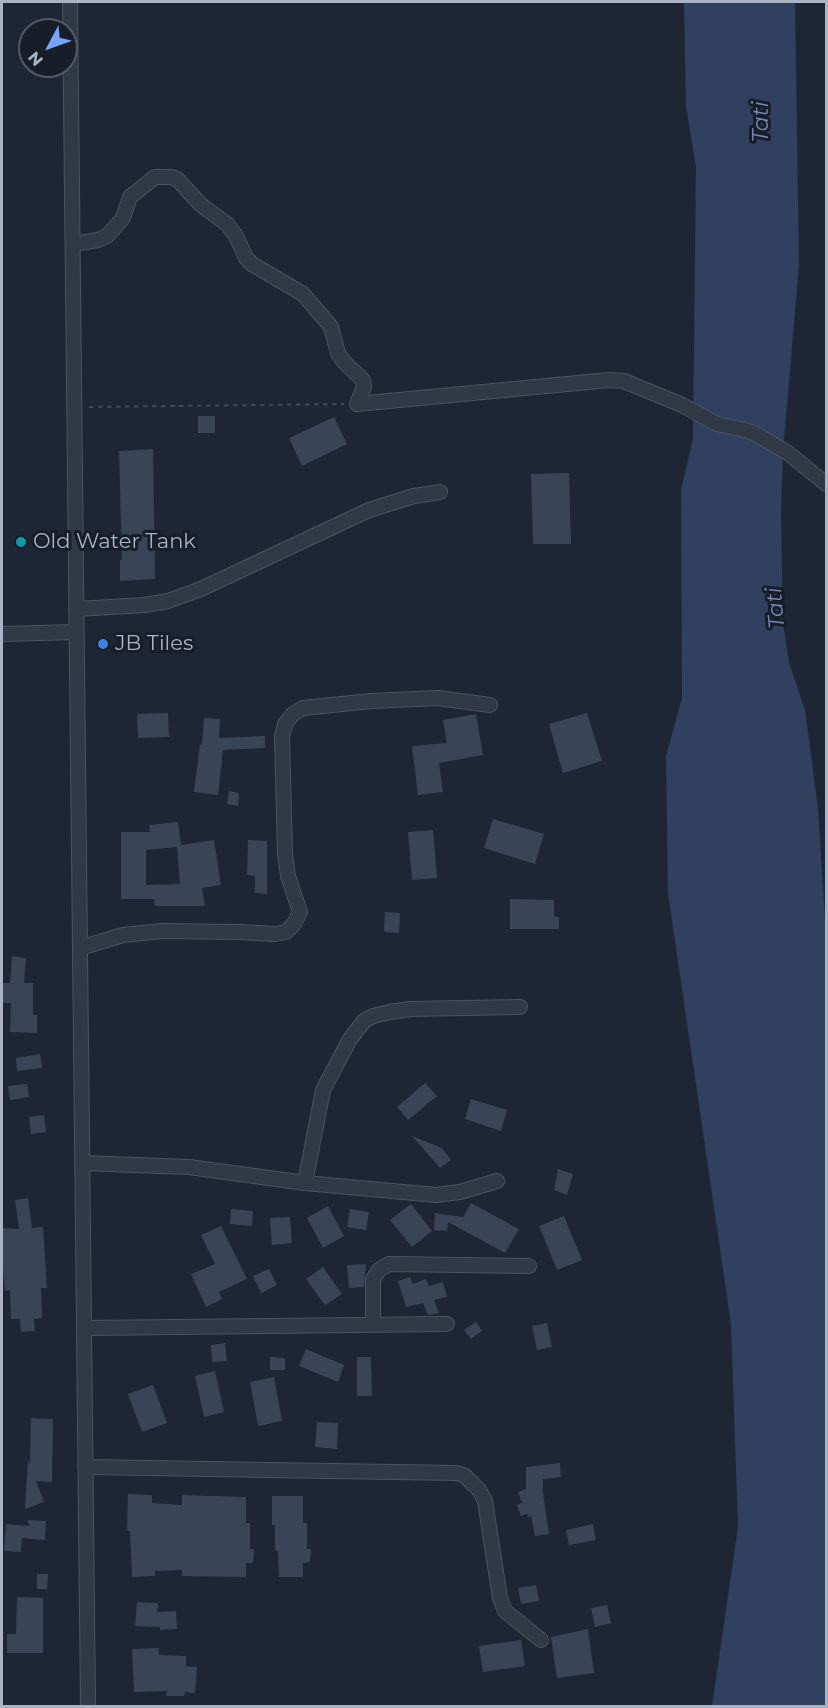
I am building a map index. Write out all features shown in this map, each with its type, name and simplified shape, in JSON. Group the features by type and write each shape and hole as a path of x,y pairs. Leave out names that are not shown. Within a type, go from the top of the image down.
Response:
{"street":[{"path":"70,2 88,1707"},
{"path":"73,244 98,240 107,236 123,219 130,197 155,177 163,175 178,180 201,206 227,224 236,236 246,258 252,264 303,294 327,322 331,327 338,353 363,380 364,387 357,404 609,380 624,381 682,405 717,424 754,433 788,453 826,484"},
{"path":"76,609 146,606 168,601 201,589 369,510 393,501 440,492"},
{"path":"2,634 76,632"},
{"path":"80,948 123,935 162,931 275,934 286,932 294,924 300,912 288,876 285,854 282,737 285,724 293,714 303,708 371,701 438,698 490,705"},
{"path":"305,1183 323,1090 350,1039 364,1022 373,1016 410,1009 520,1007"},
{"path":"82,1163 189,1167 305,1183 436,1195 460,1192 497,1181"},
{"path":"373,1324 373,1279 379,1270 389,1264 529,1266"},
{"path":"84,1328 447,1324"},
{"path":"84,1467 464,1475 479,1490 485,1500 500,1599 505,1611 541,1640"}],"path":[{"path":"74,407 357,404"}],"water":[{"name":"Tati","path":"684,2 795,2 799,266 783,451 781,513 783,623 789,662 805,710 818,808 826,936 826,1706 712,1706 738,1527 731,1324 668,893 666,756 682,698 681,490 693,439 696,167 686,106"}],"building":[{"path":"198,416 215,416 215,433 198,433"},
{"path":"334,417 347,444 302,466 289,438"},
{"path":"153,449 155,579 120,581 120,560 122,560 119,451"},
{"path":"569,473 571,544 533,544 531,474"},
{"path":"168,713 169,737 138,738 137,714"},
{"path":"587,713 602,761 563,773 549,724"},
{"path":"476,714 483,755 439,763 443,792 418,795 412,746 447,743 443,720"},
{"path":"204,718 220,719 219,738 265,736 265,748 223,750 218,795 194,792"},
{"path":"229,791 239,793 238,806 227,804"},
{"path":"493,819 544,834 535,864 484,848"},
{"path":"178,822 181,845 214,840 221,885 202,888 205,906 155,906 154,899 121,899 121,832 150,832 149,825","holes":["177,847 180,884 146,885 146,850"]},
{"path":"433,830 437,878 412,880 408,832"},
{"path":"248,840 267,841 267,894 255,893 255,876 247,875"},
{"path":"510,899 554,900 554,916 559,917 559,929 510,929"},
{"path":"385,912 400,913 399,933 384,932"},
{"path":"12,956 26,958 24,983 33,983 33,1015 37,1015 37,1033 10,1032 11,1003 2,1003 2,983 10,983"},
{"path":"40,1054 42,1068 17,1071 16,1058"},
{"path":"425,1083 437,1096 408,1120 397,1107"},
{"path":"27,1084 29,1097 10,1100 8,1086"},
{"path":"471,1099 507,1110 501,1131 465,1119"},
{"path":"44,1115 46,1132 31,1134 29,1117"},
{"path":"412,1136 442,1148 451,1160 440,1168"},
{"path":"558,1169 573,1174 567,1195 554,1190"},
{"path":"28,1198 32,1228 43,1227 47,1288 41,1288 42,1318 34,1319 35,1331 21,1332 20,1319 11,1319 10,1290 5,1291 2,1228 19,1229 15,1200"},
{"path":"471,1203 519,1229 505,1253 448,1222 447,1231 434,1230 435,1215 433,1213 463,1217"},
{"path":"411,1204 432,1231 412,1247 390,1220"},
{"path":"328,1206 344,1236 323,1248 307,1218"},
{"path":"231,1209 253,1211 252,1226 230,1224"},
{"path":"350,1209 369,1212 366,1230 347,1227"},
{"path":"564,1216 582,1260 557,1270 539,1226"},
{"path":"290,1217 292,1243 272,1245 270,1218"},
{"path":"221,1226 247,1279 219,1292 222,1299 206,1307 191,1274 215,1264 201,1235"},
{"path":"366,1264 364,1287 349,1288 347,1265"},
{"path":"323,1267 342,1294 325,1305 306,1279"},
{"path":"269,1269 277,1285 261,1293 253,1276"},
{"path":"410,1277 413,1284 426,1279 429,1286 443,1282 447,1297 434,1300 439,1313 428,1315 423,1303 406,1307 398,1281"},
{"path":"476,1322 482,1331 471,1339 464,1330"},
{"path":"547,1323 552,1347 537,1350 532,1326"},
{"path":"225,1343 227,1361 212,1362 211,1345"},
{"path":"306,1349 344,1365 338,1382 299,1366"},
{"path":"270,1357 285,1358 285,1370 270,1370"},
{"path":"357,1357 371,1357 372,1396 357,1396"},
{"path":"215,1371 224,1412 204,1417 195,1376"},
{"path":"274,1377 282,1421 258,1426 250,1382"},
{"path":"153,1385 167,1423 142,1432 128,1394"},
{"path":"31,1418 53,1419 52,1482 36,1481 44,1502 25,1509 28,1460 30,1465"},
{"path":"317,1422 338,1423 337,1449 315,1447"},
{"path":"560,1463 561,1477 543,1479 549,1534 535,1536 531,1516 528,1517 527,1514 521,1516 517,1505 522,1503 518,1492 526,1489 526,1467"},
{"path":"128,1494 152,1495 152,1503 182,1505 182,1495 246,1497 246,1523 250,1523 250,1549 254,1549 253,1563 246,1563 246,1577 182,1576 182,1570 155,1571 155,1576 132,1577 130,1531 127,1531"},
{"path":"272,1496 303,1496 303,1523 307,1523 307,1549 311,1549 310,1562 303,1563 303,1577 279,1577 278,1551 275,1550 275,1525 272,1525"},
{"path":"27,1520 46,1521 45,1540 22,1538 21,1552 4,1551 6,1524 30,1526"},
{"path":"593,1524 596,1540 569,1545 566,1530"},
{"path":"37,1574 48,1574 47,1589 37,1589"},
{"path":"536,1585 539,1601 521,1604 518,1588"},
{"path":"17,1597 43,1598 43,1653 7,1653 7,1634 16,1634"},
{"path":"137,1602 158,1603 157,1612 176,1611 177,1629 160,1630 160,1627 135,1626"},
{"path":"607,1605 611,1623 595,1627 591,1608"},
{"path":"588,1629 594,1673 557,1678 551,1637"},
{"path":"521,1640 525,1666 483,1672 479,1646"},
{"path":"159,1648 159,1655 186,1656 186,1666 197,1667 195,1693 185,1692 184,1696 166,1696 167,1691 134,1692 132,1649"}],"place":[{"name":"Old Water Tank","path":"21,542"},
{"name":"JB Tiles","path":"103,644"}]}
